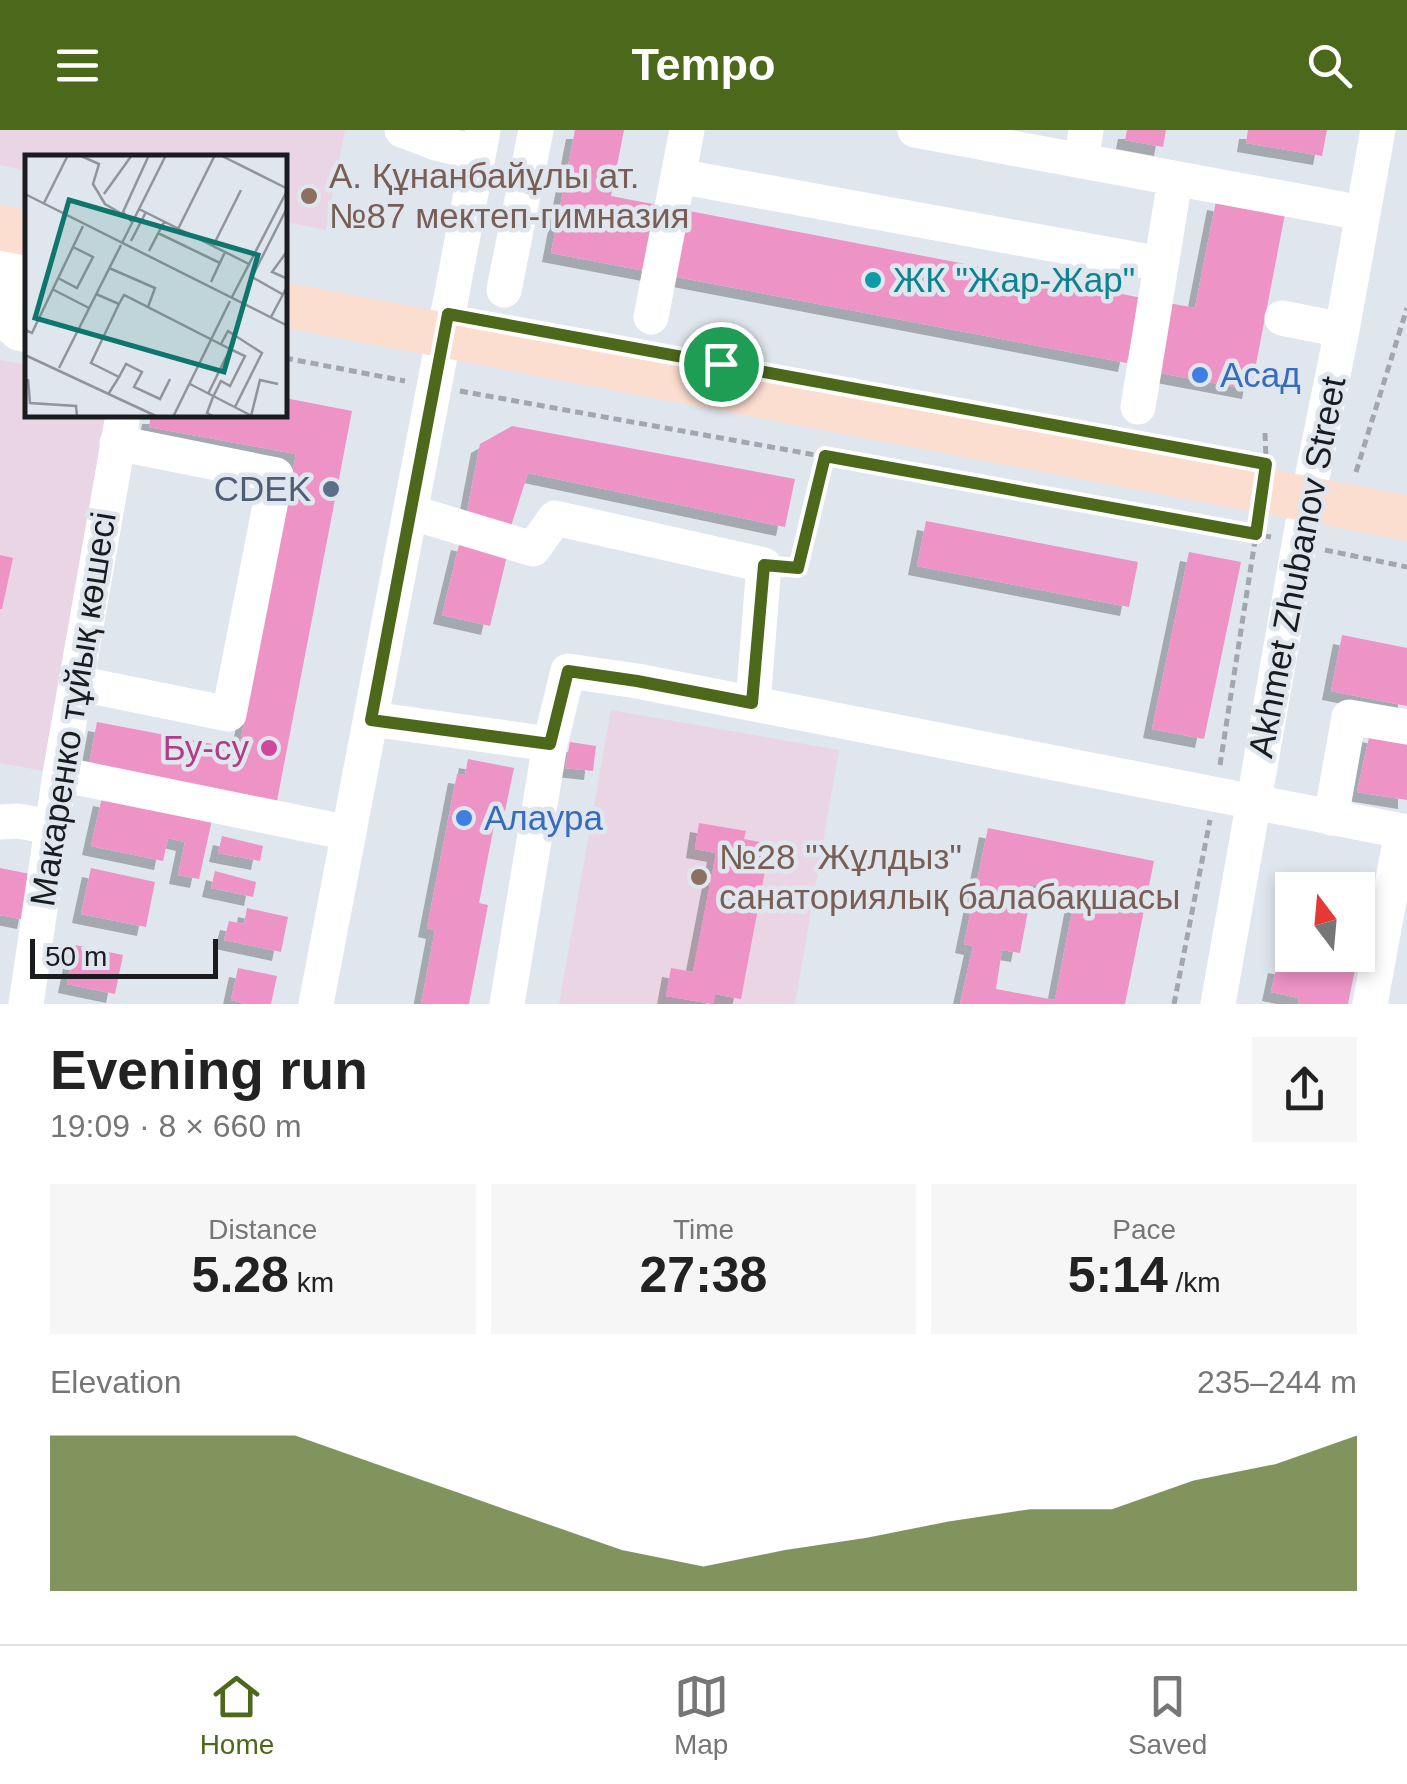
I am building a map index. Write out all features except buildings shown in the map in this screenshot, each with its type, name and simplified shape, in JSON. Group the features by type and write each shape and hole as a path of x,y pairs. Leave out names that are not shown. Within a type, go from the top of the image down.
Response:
{"main road":[{"path":"288,284 446,325"},
{"path":"288,305 446,325 1263,481 1407,492"},
{"path":"1324,485 1407,518"}],"street":[{"path":"316,1004 481,141 436,143 402,130"},
{"path":"504,290 536,130"},
{"path":"651,317 686,130"},
{"path":"914,130 1084,146 1175,180 1362,213"},
{"name":"Akhmet Zhubanov Street","path":"1218,1004 1253,800 1324,485 1342,330 1378,130"},
{"path":"678,176 1161,264"},
{"path":"1138,408 1175,180"},
{"path":"13,245 6,322 25,334"},
{"path":"1282,318 1342,330"},
{"path":"76,683 229,714 276,475 120,429"},
{"name":"Макаренко тұйық көшесі","path":"26,1004 60,774 120,429"},
{"path":"410,512 533,549 555,518 764,565 752,703"},
{"path":"507,1004 550,744 568,671 752,703 1404,831 1370,1004"},
{"path":"1331,818 1350,717 1407,727"},
{"path":"371,720 550,744"},
{"path":"60,774 349,833"},
{"path":"0,822 52,827"}],"path":[{"path":"1324,485 1407,308"},
{"path":"288,359 825,456 1263,481 1216,793 1174,1004"},
{"path":"764,565 798,568 825,456"},
{"path":"1337,553 1407,567"}],"shaded area":[{"name":"А. Құнанбайұлы ат. №87 мектеп-гимназия","path":"0,130 345,130 326,230 288,223 288,155 25,155 25,171 0,165"},
{"path":"0,360 25,365 25,418 112,418 44,771 0,763"},
{"name":"№28 \"Жұлдыз\" санаториялық балабақшасы","path":"611,710 839,750 795,1004 559,1004"}],"place":[{"name":"А. Құнанбайұлы ат. №87 мектеп-гимназия","path":"309,196"},
{"name":"ЖК \"Жар-Жар\"","path":"873,280"},
{"name":"Асад","path":"1200,375"},
{"name":"CDEK","path":"331,489"},
{"name":"Бу-су","path":"269,748"},
{"name":"Алаура","path":"464,818"},
{"name":"№28 \"Жұлдыз\" санаториялық балабақшасы","path":"699,877"}],"route":[{"path":"448,314 721,364 1266,464 1256,534 825,456 798,568 764,565 752,703 568,671 550,744 371,720 448,314"}]}
